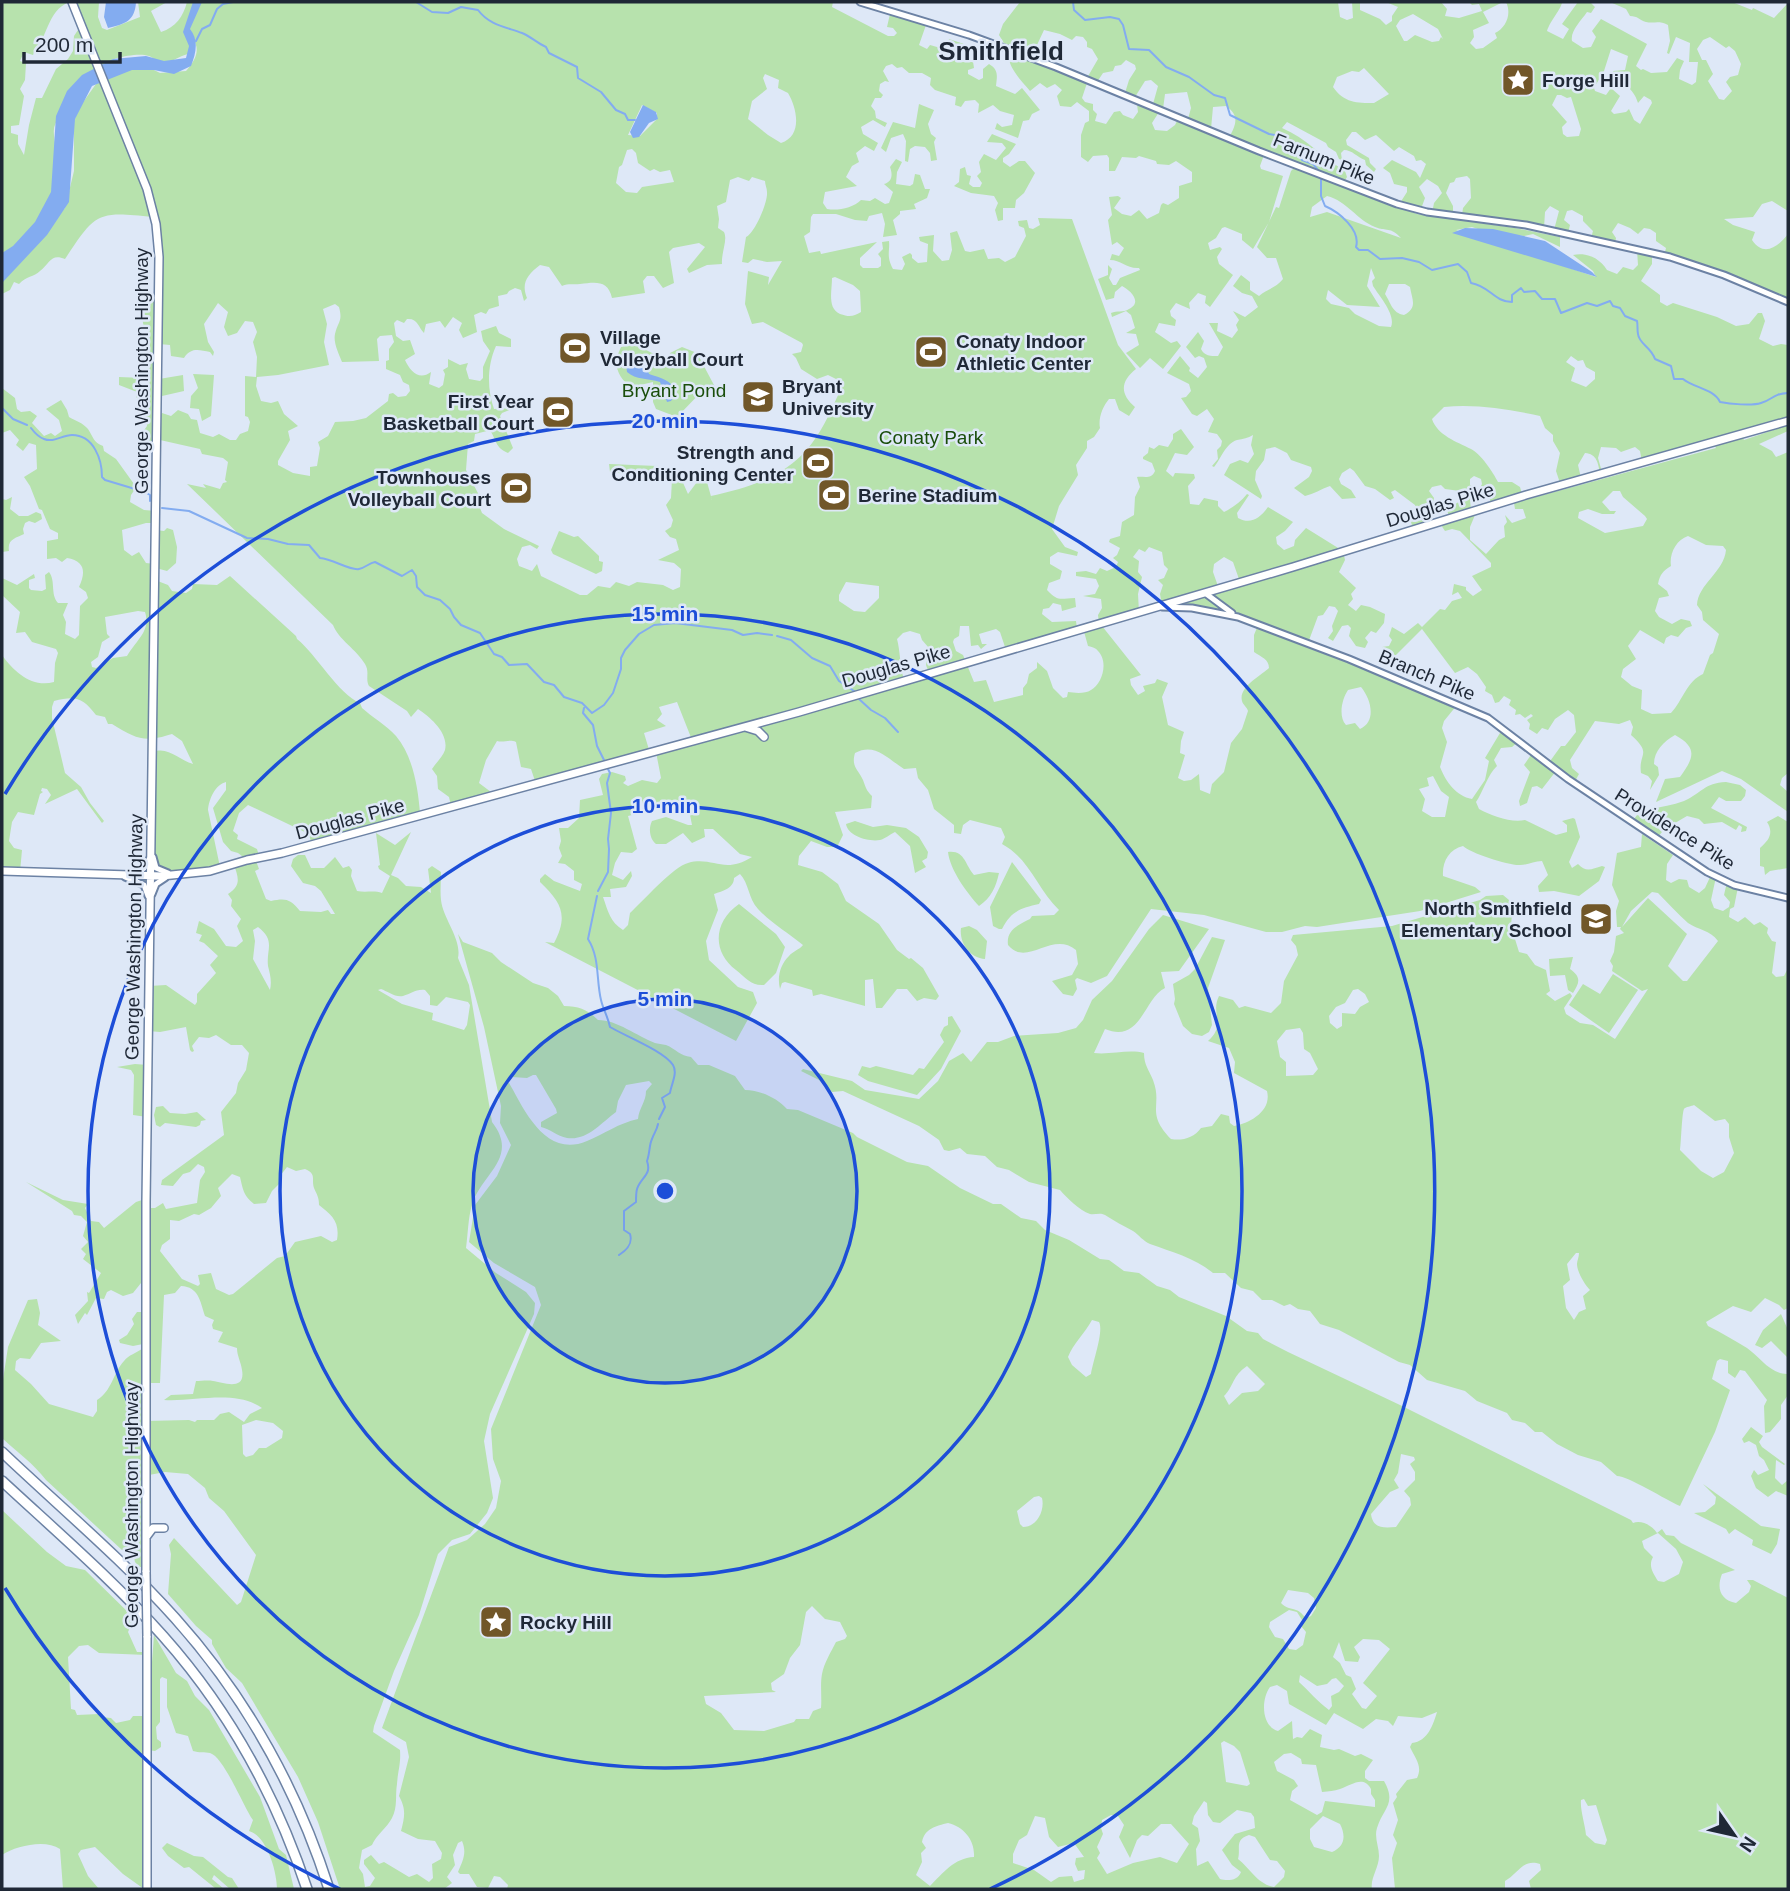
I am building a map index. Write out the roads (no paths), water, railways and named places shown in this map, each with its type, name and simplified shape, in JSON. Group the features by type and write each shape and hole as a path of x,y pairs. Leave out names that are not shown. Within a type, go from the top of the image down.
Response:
{"highway":[{"path":"2,1452 145,1586 214,1665 254,1724 282,1775 307,1829 328,1889"},
{"path":"2,1480 130,1601 170,1644 199,1681 233,1730 262,1781 307,1889"}],"main road":[{"name":"George Washington Highway","path":"72,2 147,189 156,224 159,257 146,1212 147,1889"},
{"name":"Farnum Pike","path":"860,2 970,35 1056,67 1259,151 1397,204 1427,212 1526,225 1670,257 1724,275 1788,302"},
{"name":"Douglas Pike","path":"2,870 152,876 224,869 247,860 282,853 744,727 1205,593 1526,495 1788,421"},
{"name":"Branch Pike","path":"1205,593 1220,607 1238,617 1359,663 1488,718 1587,793"},
{"name":"Branch Pike","path":"1155,607 1192,608 1238,617"},
{"path":"744,727 752,727 764,737"},
{"name":"Providence Pike","path":"1587,793 1717,878 1748,889 1788,898"},
{"path":"152,855 158,869 175,875"},
{"path":"133,876 144,868 152,855"},
{"path":"151,901 158,882 175,875"},
{"path":"120,876 144,885 151,901"},
{"path":"146,1537 153,1528 164,1528"}],"water":[{"path":"106,2 136,2 134,14 128,21 108,28 104,17"},
{"path":"193,2 202,2 190,29 196,47 191,66 174,74 132,70 92,86 75,119 69,202 47,235 2,283 2,253 13,246 35,222 51,192 56,116 67,91 82,75 113,59 146,56 164,61 186,58 189,46 183,32"},
{"path":"643,105 656,112 658,119 649,123 639,137 633,138 630,132"},
{"path":"1465,228 1493,229 1545,241 1597,277 1452,233"},
{"path":"639,357 644,360 649,374 665,380 675,388 677,392 671,401 667,402 660,382 638,378 627,372 628,358"}],"waterway":[{"path":"196,41 202,29 210,25 217,9 223,4 233,2"},
{"path":"416,2 432,12 448,13 461,7 478,10 493,22 525,34 546,47 549,53 577,67 578,78 601,92 628,120 635,120"},
{"path":"1073,2 1074,10 1085,20 1110,17 1119,19 1129,49 1149,50 1166,67 1189,77 1214,95 1225,98 1230,115 1269,134 1282,136 1288,148 1318,170"},
{"path":"1321,179 1321,196 1325,206 1342,217 1352,228 1359,250 1368,250 1380,259 1402,258 1419,262 1432,270 1458,264 1467,272 1471,283 1483,287 1501,299 1512,302 1512,295 1521,288 1524,292 1535,291 1542,299 1555,299 1561,313 1587,303 1597,306 1610,301 1613,306 1620,308 1625,316 1637,321 1639,337 1655,359 1671,366 1674,379 1683,379 1709,391 1720,402 1757,404 1788,393"},
{"path":"2,408 13,419 27,425"},
{"path":"31,428 38,436 48,440 72,435 86,439 95,450 105,480 145,492 150,495 150,501"},
{"path":"162,508 189,511 247,538 309,545 320,558 355,569 375,562 402,576 412,570 416,576 417,587 425,595 440,600 461,625 480,633 494,654 502,657 509,665 527,664 544,682 554,685 564,697 582,703 592,713 604,705 613,693 625,650 639,634 654,625 675,623 732,630 743,635 772,635"},
{"path":"777,636 791,640 812,658 830,666 839,681 854,691"},
{"path":"859,699 885,718 898,732"},
{"path":"584,708 583,713 593,725 597,746 605,762"},
{"path":"598,891 608,872 611,813 607,783 610,773 607,767"},
{"path":"597,896 588,939 596,961 601,1000 610,1027 661,1054 674,1068 670,1093 662,1098 665,1107 659,1119"},
{"path":"619,1255 627,1249 631,1241 630,1234 624,1230 624,1211 636,1202 637,1189 648,1170 650,1144 658,1124"}],"place":[{"name":"Forge Hill","path":"1518,80"},
{"name":"Village Volleyball Court","path":"575,348"},
{"name":"Conaty Indoor Athletic Center","path":"931,352"},
{"name":"Bryant University","path":"758,397"},
{"name":"First Year Basketball Court","path":"558,412"},
{"name":"Strength and Conditioning Center","path":"818,463"},
{"name":"Townhouses Volleyball Court","path":"516,488"},
{"name":"Berine Stadium","path":"834,495"},
{"name":"North Smithfield Elementary School","path":"1596,919"},
{"name":"Rocky Hill","path":"496,1622"}],"district":[{"name":"Smithfield","path":"1001,51"}],"park label":[{"name":"Bryant Pond","path":"674,390"},
{"name":"Conaty Park","path":"931,437"}]}
